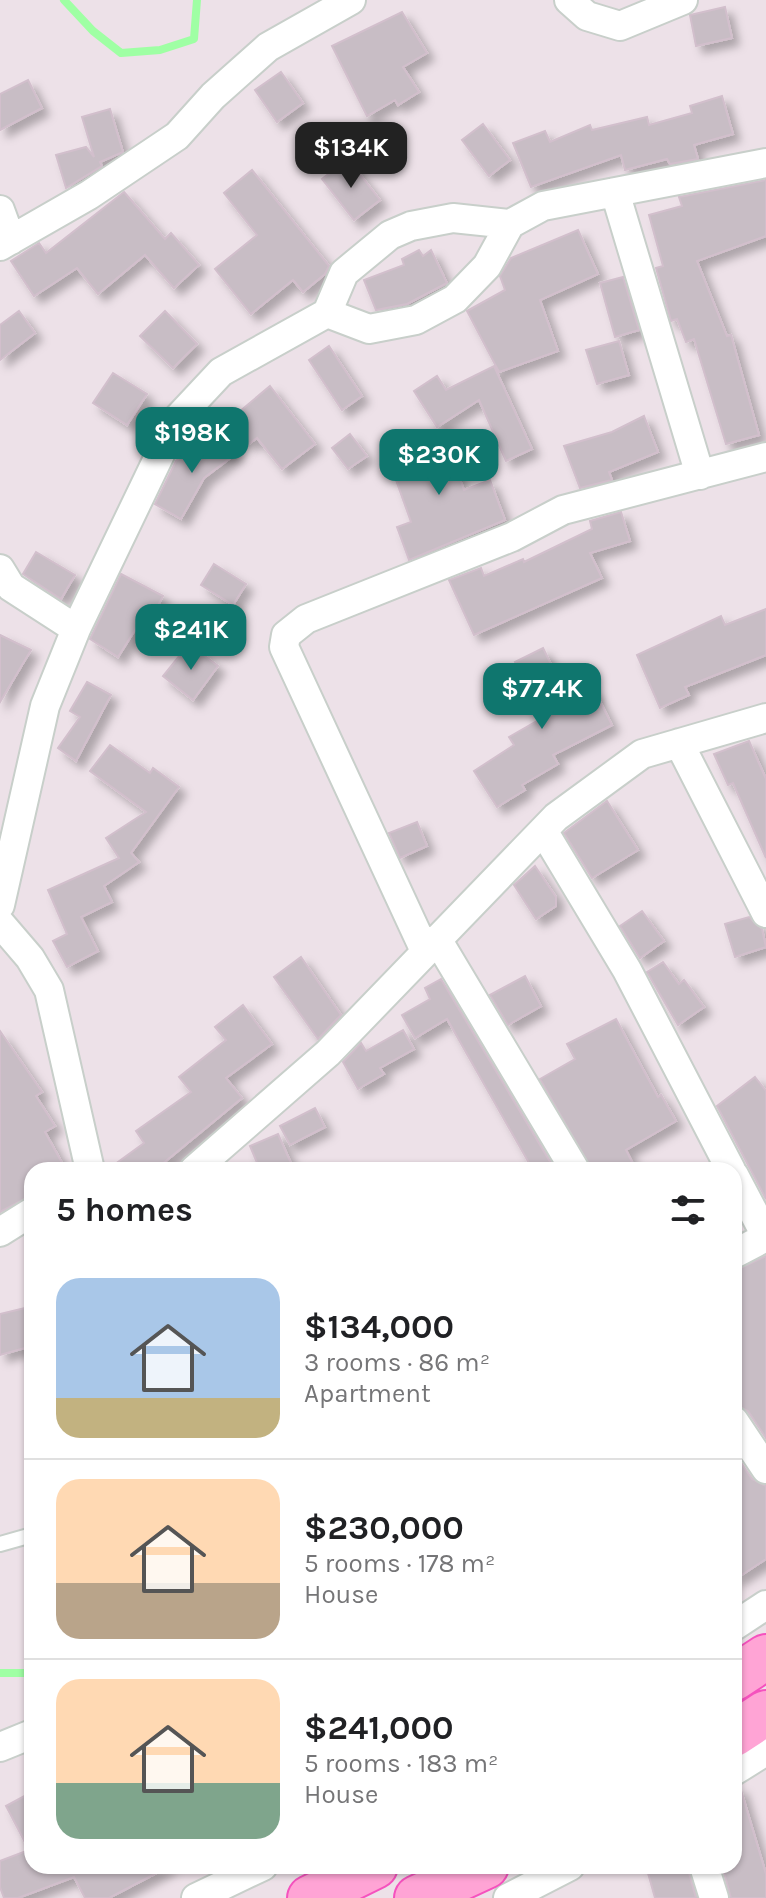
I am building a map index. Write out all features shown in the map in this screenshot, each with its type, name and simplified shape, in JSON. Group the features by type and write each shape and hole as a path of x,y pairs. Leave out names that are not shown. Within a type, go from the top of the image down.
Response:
{"main road":[{"path":"742,1673 766,1657"},
{"path":"742,1729 766,1713"},
{"path":"310,1898 359,1874"},
{"path":"438,1894 472,1874"}],"street":[{"path":"0,210 6,243 89,195 177,136 213,96 268,47 351,0"},
{"path":"569,0 587,16 620,26 683,0"},
{"path":"327,313 369,329 416,320 455,299 487,266 510,224 543,206 766,163"},
{"path":"615,192 700,475"},
{"path":"0,905 41,717 76,629 177,419 221,372 327,313 344,273 390,235 411,226 453,218 510,224"},
{"path":"570,1162 431,945 284,647 286,635 306,619 512,537 563,510 766,457"},
{"path":"0,569 11,587 76,629"},
{"path":"203,1162 328,1053 556,817 642,754 766,718"},
{"path":"679,743 766,913"},
{"path":"544,832 627,970 727,1162"},
{"path":"0,923 30,958 49,990 88,1162"},
{"path":"742,1190 766,1236 742,1250"},
{"path":"0,1232 24,1217"},
{"path":"742,1433 766,1469"},
{"path":"742,1621 766,1605"},
{"path":"0,1747 24,1737"},
{"path":"742,1766 766,1751"},
{"path":"196,1898 246,1874"},
{"path":"508,1898 539,1891 560,1874"},
{"path":"706,1874 714,1898"}],"lane":[{"path":"0,1544 24,1537"}],"building":[{"path":"725,7 732,38 696,46 690,15"},
{"path":"402,12 427,53 403,67 419,92 398,105 395,100 367,116 332,46"},
{"path":"281,72 303,103 277,122 255,90"},
{"path":"28,80 42,108 0,130 0,94"},
{"path":"722,96 733,134 694,145 698,159 670,164 667,159 625,170 621,155 531,187 513,143 545,131 550,142 590,125 592,130 647,117 649,125 692,113 690,106"},
{"path":"110,109 123,152 100,162 102,166 66,188 56,155 86,147 94,157 82,117"},
{"path":"483,124 510,160 489,176 462,140"},
{"path":"343,163 351,163 380,200 354,220 322,179"},
{"path":"252,170 329,266 325,274 303,292 293,280 251,314 215,269 257,235 224,193"},
{"path":"766,180 766,236 697,261 727,336 731,335 759,435 726,444 694,339 686,342 677,319 671,321 656,268 663,266 649,215 682,206 679,197"},
{"path":"124,192 165,239 171,233 199,265 174,288 145,255 98,294 77,268 34,296 11,261 39,243 46,253"},
{"path":"578,230 598,274 540,300 558,351 499,372 467,311 505,290 500,276 511,258"},
{"path":"419,250 423,256 431,250 447,283 407,304 376,310 364,280 404,265 402,259"},
{"path":"623,277 639,330 615,337 600,283"},
{"path":"19,311 35,333 0,360 0,325"},
{"path":"165,311 197,344 173,368 140,336"},
{"path":"619,341 629,375 597,384 586,350"},
{"path":"329,346 362,396 342,410 309,360"},
{"path":"494,366 532,449 506,461 479,400 437,427 414,391 437,376 446,390"},
{"path":"113,373 147,394 127,425 93,403"},
{"path":"270,386 315,444 282,469 257,438 249,444 227,422"},
{"path":"644,416 658,452 609,472 612,480 580,488 564,446 612,432"},
{"path":"443,432 464,490 490,480 505,520 409,560 397,527 411,522 386,452"},
{"path":"350,434 367,456 348,469 332,448"},
{"path":"210,435 237,453 204,478 181,519 155,504 176,461"},
{"path":"621,512 630,541 590,553 602,578 474,635 449,580 481,568 484,576 523,559 524,562 592,529 590,521"},
{"path":"36,552 75,575 61,599 23,574"},
{"path":"214,564 246,584 233,605 201,585"},
{"path":"121,574 163,596 147,626 140,622 118,657 90,639"},
{"path":"766,609 766,655 685,687 689,695 660,708 637,655 721,616 725,625"},
{"path":"0,635 31,650 0,702"},
{"path":"189,644 218,666 193,700 163,676"},
{"path":"543,648 569,701 594,689 612,725 553,755 558,764 522,785 525,790 497,807 474,771 514,745 509,737 542,718 515,662"},
{"path":"87,682 111,695 76,761 58,748 80,717 70,711"},
{"path":"749,741 766,779 766,858 733,783 728,785 714,754"},
{"path":"110,745 150,773 153,768 179,787 131,853 139,862 104,886 112,902 81,917 98,951 67,967 53,941 67,934 48,890 119,858 106,838 146,812 90,771"},
{"path":"607,801 638,850 592,878 564,833"},
{"path":"417,822 427,846 400,858 389,833"},
{"path":"535,866 556,897 556,906 536,919 514,885"},
{"path":"642,911 664,941 640,958 620,926"},
{"path":"749,917 762,929 766,947 735,957 725,924"},
{"path":"301,957 341,1015 318,1039 274,977"},
{"path":"663,962 679,984 684,980 704,1007 678,1025 647,972"},
{"path":"525,976 541,1006 508,1025 490,995"},
{"path":"441,979 550,1162 528,1162 447,1019 415,1038 402,1015 430,999 425,988"},
{"path":"243,1005 272,1044 226,1078 242,1098 165,1162 118,1162 144,1143 136,1131 191,1092 179,1077 226,1040 215,1027"},
{"path":"616,1019 658,1097 661,1095 676,1121 626,1150 632,1162 587,1162 540,1079 575,1059 567,1044"},
{"path":"403,1030 414,1049 380,1068 384,1074 358,1089 343,1062 361,1043 366,1051"},
{"path":"0,1031 42,1092 36,1096 55,1126 45,1132 62,1162 24,1162 24,1199 0,1212"},
{"path":"755,1077 766,1091 766,1199 717,1106"},
{"path":"315,1108 325,1127 290,1145 280,1126"},
{"path":"278,1134 290,1162 257,1162 250,1146"},
{"path":"766,1256 766,1438 748,1411 742,1408 742,1267"},
{"path":"24,1308 24,1348 0,1355 0,1314"},
{"path":"742,1464 752,1479 766,1486 766,1559 742,1575"},
{"path":"742,1794 766,1874 766,1898 731,1898 724,1874 742,1874"},
{"path":"24,1796 24,1840 6,1806"},
{"path":"24,1852 24,1874 155,1874 109,1898 85,1898 74,1877 18,1898 4,1898 0,1887 0,1861"},
{"path":"648,1874 689,1874 696,1898 655,1898"}],"waterway":[{"path":"64,0 93,31 121,53 160,50 194,39 197,0"},
{"path":"0,1673 24,1673"}]}
